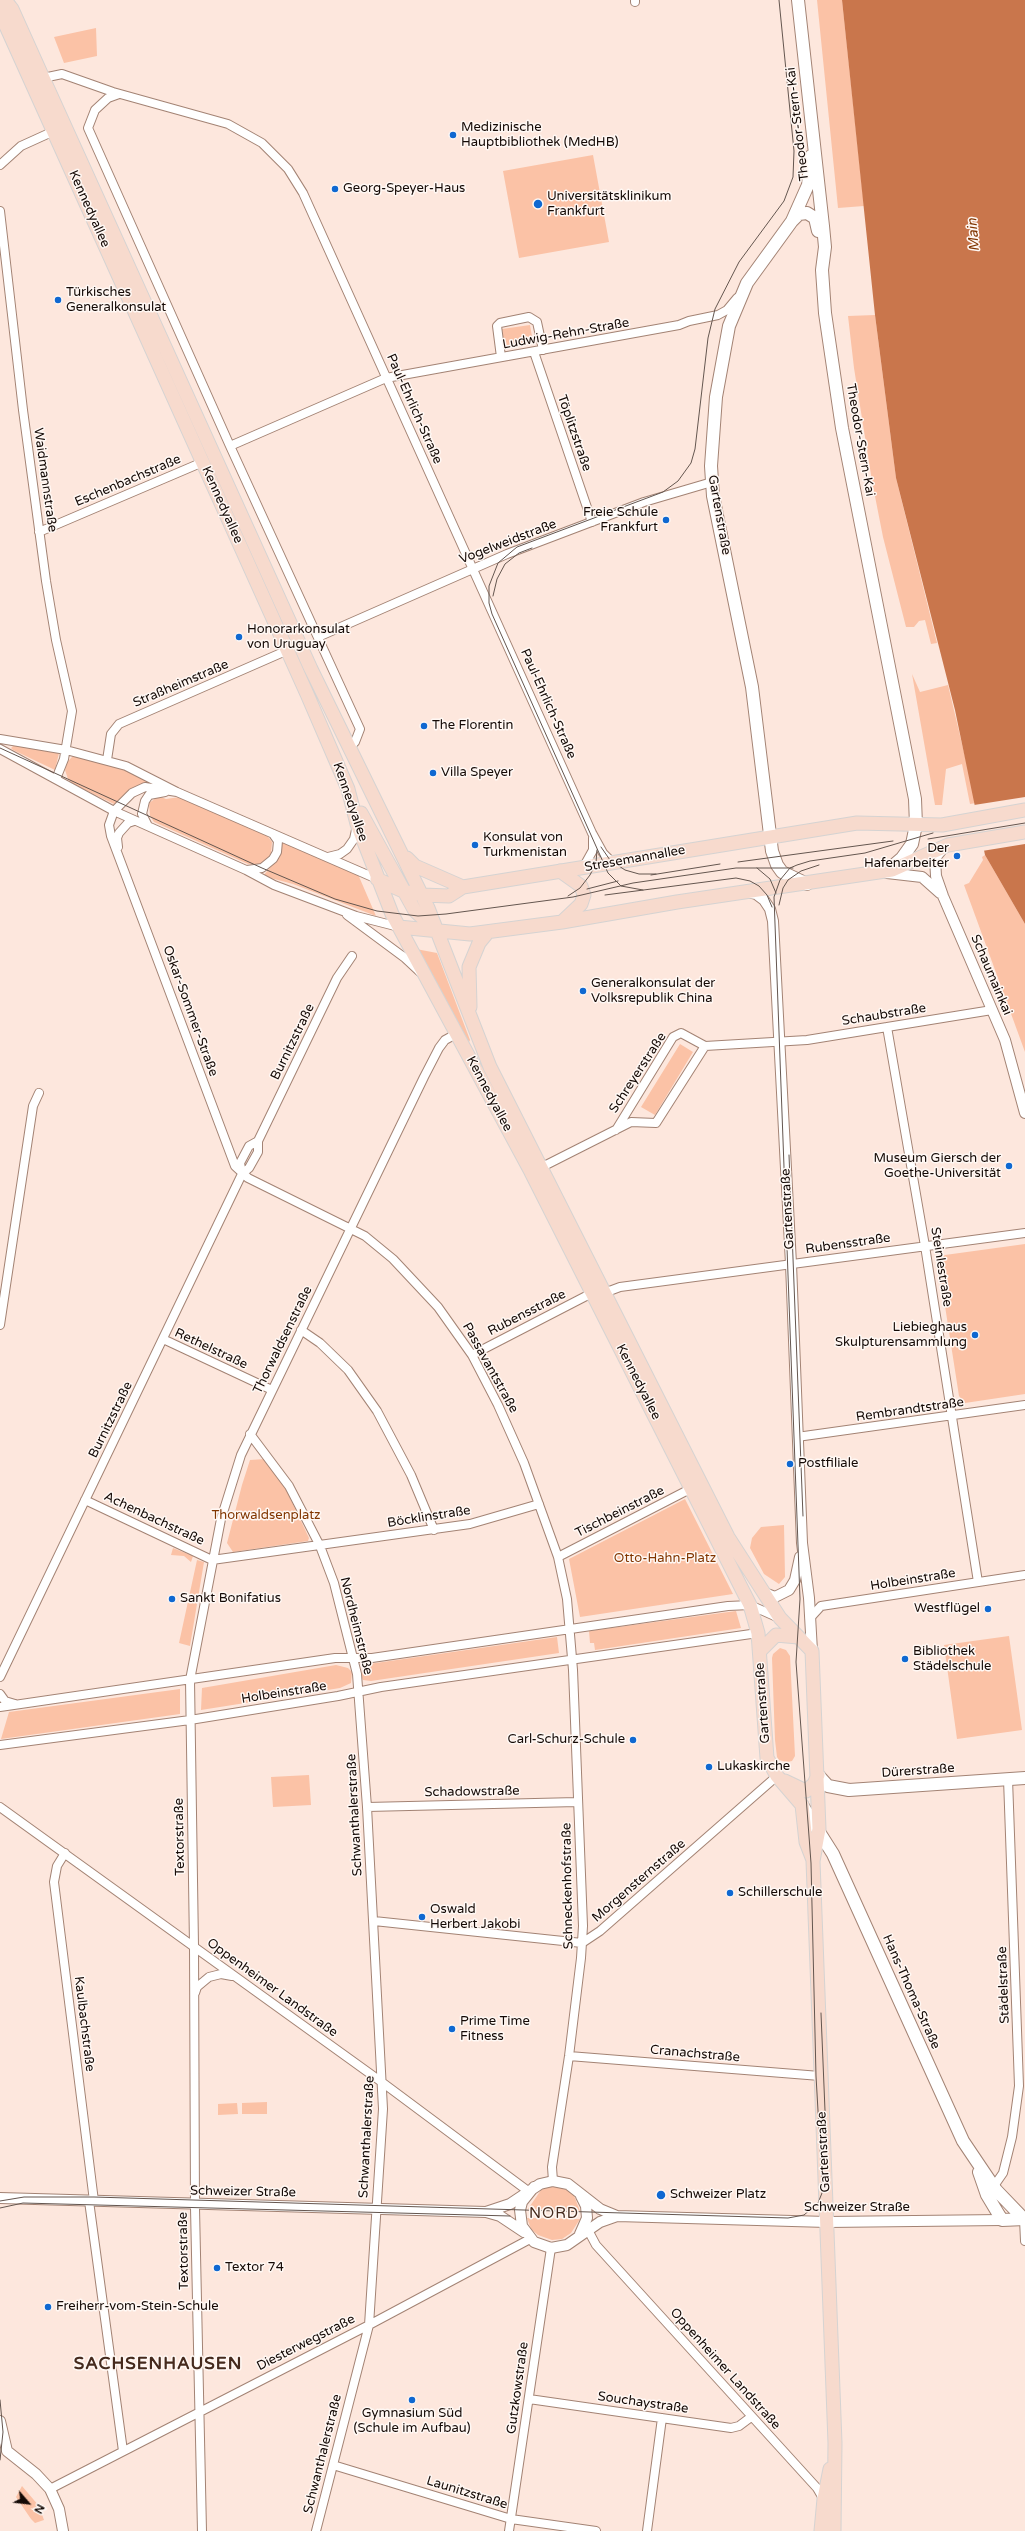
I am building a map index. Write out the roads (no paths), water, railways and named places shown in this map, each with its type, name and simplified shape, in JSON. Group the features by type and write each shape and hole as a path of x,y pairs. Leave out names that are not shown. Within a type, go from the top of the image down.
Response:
{"main road":[{"name":"Kennedyallee","path":"5,0 12,9 305,654 422,895 438,931 490,1067 540,1168 598,1293 692,1488 739,1579"},
{"name":"Theodor-Stern-Kai","path":"798,0 813,147 817,163 824,240 822,258 825,313 842,428 916,800 916,825 910,849 883,872"},
{"name":"Kennedyallee","path":"0,6 2,14 38,96 288,650 348,789 357,824 377,879 399,927 424,976 598,1293 728,1537 764,1593"},
{"name":"Gartenstraße","path":"807,884 787,876 779,868 774,858 770,837 752,687 712,482 711,466 715,405 728,326 740,295 792,221 808,185 813,147"},
{"path":"792,221 803,213 815,218 822,258"},
{"path":"348,789 418,916 438,931"},
{"name":"Stresemannallee","path":"377,879 403,891 422,895 449,896 463,888 560,871 869,822 916,825 952,824 1025,810"},
{"path":"399,927 438,931 488,932 562,922 743,892 883,872 901,868 950,845 1025,832"},
{"path":"402,854 415,866 434,876 454,882 463,888"},
{"path":"560,871 581,886 584,895 581,904 562,922"},
{"path":"471,1019 469,968 479,944 488,932"},
{"name":"Gartenstraße","path":"739,1579 750,1605 758,1633 765,1748 770,1766 802,1805 806,1842 813,1860"},
{"path":"764,1593 780,1618 812,1651"},
{"path":"760,1651 776,1635 800,1639"},
{"name":"Gartenstraße","path":"812,1651 819,1829 813,1860 835,2443 834,2531"},
{"path":"777,1776 804,1792 814,1784 818,1775"},
{"name":"Dürerstraße","path":"818,1775 828,1786 849,1790 1025,1778"},
{"name":"Hans-Thoma-Straße","path":"802,1805 819,1829 833,1854 963,2141 978,2165 1008,2205 1025,2219"},
{"name":"Hans-Thoma-Straße","path":"978,2165 986,2196 1002,2220"},
{"name":"Schweizer Straße","path":"1002,2220 1025,2219"},
{"name":"Gartenstraße","path":"821,2531 824,2499 835,2443"}],"street":[{"name":"Paul-Ehrlich-Straße","path":"43,78 62,74 119,94 228,124 256,138 278,157 303,193 592,833 603,853 613,863"},
{"path":"38,96 43,78"},
{"name":"Kennedyallee","path":"119,94 111,96 98,106 92,114 88,128 230,446 360,729 355,742 350,747"},
{"path":"0,165 21,146 54,131"},
{"name":"Waidmannstraße","path":"0,211 40,532 56,640 72,711 66,750"},
{"name":"Ludwig-Rehn-Straße","path":"386,378 534,352 712,317 727,310 740,295"},
{"path":"501,357 497,326 500,323 529,318 537,322 543,350"},
{"name":"Töplitzstraße","path":"534,352 592,522"},
{"path":"230,446 386,378"},
{"name":"Eschenbachstraße","path":"40,532 203,462"},
{"name":"Vogelweidstraße","path":"318,636 472,568 644,502 712,482"},
{"name":"Straßheimstraße","path":"107,760 110,740 119,724 288,650"},
{"name":"Stresemannallee","path":"0,739 66,750 107,760 144,774 178,792 377,879"},
{"path":"0,749 114,812 246,870 274,885 341,911 399,927"},
{"path":"56,779 66,750"},
{"name":"Stresemannallee","path":"114,812 132,793 145,788 178,792"},
{"name":"Stresemannallee","path":"148,826 142,814 145,801 149,795 178,792"},
{"name":"Oskar-Sommer-Straße","path":"114,812 109,825 119,854 235,1166 242,1174"},
{"name":"Oskar-Sommer-Straße","path":"119,854 117,838 119,832 128,823 134,821"},
{"path":"328,857 340,854 347,849 354,839 357,824"},
{"name":"Paul-Ehrlich-Straße","path":"583,868 593,850 592,833"},
{"path":"246,870 262,868 273,858 277,852 278,841 273,834"},
{"name":"Schaumainkai","path":"950,845 938,853 934,863 943,896 1005,1040 1025,1113"},
{"name":"Schaumainkai","path":"883,872 911,874 924,878 943,896"},
{"name":"Gartenstraße","path":"743,892 759,896 767,903 771,912 780,1041 791,1264 802,1543 812,1651"},
{"path":"341,911 405,958 424,976"},
{"name":"Burnitzstraße","path":"0,1677 242,1174 249,1168 258,1152 258,1140 337,978 352,956"},
{"name":"Schaubstraße","path":"780,1041 807,1040 992,1010"},
{"name":"Steinlestraße","path":"887,1026 925,1246 978,1582"},
{"name":"Schreyerstraße","path":"540,1168 616,1130 631,1122 653,1124 659,1120 704,1046 681,1033 673,1037 616,1130"},
{"name":"Thorwaldsenstraße","path":"190,1680 212,1560 230,1485 250,1434 439,1048 445,1040 456,1034"},
{"path":"704,1046 780,1041"},
{"path":"0,1325 32,1106 39,1092"},
{"name":"Passavantstraße","path":"242,1174 351,1228 383,1250 422,1288 452,1324 472,1355 509,1429 539,1504 558,1557 570,1628"},
{"name":"Rubensstraße","path":"472,1355 598,1293 620,1287 1025,1233"},
{"path":"301,1330 338,1359 371,1402 401,1454 434,1530"},
{"name":"Rethelstraße","path":"163,1339 272,1390"},
{"name":"Rembrandtstraße","path":"797,1437 1025,1405"},
{"path":"212,1560 320,1546 283,1475 250,1434"},
{"name":"Tischbeinstraße","path":"558,1557 692,1488"},
{"name":"Achenbachstraße","path":"85,1500 212,1560"},
{"name":"Böcklinstraße","path":"320,1546 434,1530 494,1518 539,1504"},
{"name":"Gartenstraße","path":"764,1593 775,1597 784,1594 793,1585 802,1543"},
{"name":"Nordheimstraße","path":"320,1546 342,1606 359,1690"},
{"name":"Holbeinstraße","path":"810,1618 821,1606 1025,1575"},
{"path":"750,1605 780,1618"},
{"name":"Holbeinstraße","path":"0,1707 335,1658 354,1660 570,1628 750,1605"},
{"path":"570,1628 572,1661"},
{"name":"Holbeinstraße","path":"0,1745 190,1720 338,1696 359,1690 572,1661 723,1636 758,1633"},
{"name":"Schneckenhofstraße","path":"553,2181 552,2167 582,1943 572,1661"},
{"name":"Textorstraße","path":"190,1680 194,1946 195,2205 201,2411 202,2531"},
{"name":"Schwanthalerstraße","path":"316,2531 369,2325 384,2109 374,1921 359,1690"},
{"path":"0,1694 5,1701 18,1704"},
{"name":"Morgensternstraße","path":"582,1943 600,1931 777,1776"},
{"name":"Städelstraße","path":"994,2186 1003,2173 1019,2101 1008,1779"},
{"name":"Schadowstraße","path":"367,1807 577,1802"},
{"name":"Oppenheimer Landstraße","path":"0,1807 531,2189"},
{"name":"Kaulbachstraße","path":"65,1853 57,1866 54,1882 123,2451"},
{"path":"374,1921 582,1943"},
{"path":"194,1994 197,1987 209,1977 221,1974 235,1976"},
{"name":"Cranachstraße","path":"568,2056 820,2076"},
{"path":"486,2212 510,2204 531,2189 553,2181 568,2184 600,2209 617,2216"},
{"path":"527,2235 520,2220 520,2210 524,2197 531,2189"},
{"path":"576,2239 585,2227 587,2218 586,2206 580,2194"},
{"name":"Schweizer Straße","path":"0,2198 195,2205 486,2212"},
{"path":"486,2212 500,2216 539,2245 551,2248 567,2245 600,2222 617,2216"},
{"name":"Schweizer Straße","path":"617,2216 827,2222 1002,2220"},
{"path":"1025,2219 1025,2241"},
{"name":"Oppenheimer Landstraße","path":"588,2230 596,2245 817,2488 824,2499 830,2531"},
{"name":"Diesterwegstraße","path":"50,2489 369,2325 527,2235"},
{"name":"Gutzkowstraße","path":"509,2531 551,2248"},
{"name":"Souchaystraße","path":"529,2399 731,2428 739,2426 751,2417"},
{"path":"647,2531 662,2418"},
{"path":"0,2421 4,2444 10,2454 36,2474 50,2489 59,2509 63,2531"},
{"name":"Launitzstraße","path":"333,2465 511,2518 596,2531"}],"water":[{"name":"Main","path":"842,0 1025,0 1025,924 985,855 955,710 896,478 875,315"}],"tram line":[{"path":"643,890 621,886 608,873 492,614 489,603 489,586 498,563 517,547 663,492 678,481 691,463 695,449 708,338 715,309 739,262 784,201 793,177 794,151 779,0"},
{"path":"493,596 497,579 505,564 519,553 532,548"},
{"path":"0,748 262,868 335,899 377,911 418,916 446,914 573,897 633,883 736,868 793,868"},
{"path":"928,839 1025,823"},
{"path":"0,2201 24,2197 94,2197 788,2218 804,2215 818,2203 822,2193 822,2180 816,2076 811,1863 796,1662 800,1599 774,897 780,880 790,868 797,865 810,861 865,853 933,833"},
{"path":"738,862 893,841"},
{"path":"601,847 610,860 625,870 639,874 656,874"},
{"path":"568,896 580,888 590,875 596,863 597,850"},
{"path":"651,875 720,864"},
{"path":"779,905 783,888 788,880 801,871 819,865"},
{"path":"757,868 770,879 776,893"},
{"path":"605,895 736,878 750,881 759,886 767,895 772,907"},
{"path":"587,889 618,881"},
{"path":"789,1155 803,1516"},
{"path":"821,2013 826,2135"},
{"path":"0,2208 23,2203 510,2216"},
{"path":"0,2400 3,2432 0,2460"}],"place":[{"name":"Medizinische Hauptbibliothek (MedHB)","path":"453,135"},
{"name":"Georg-Speyer-Haus","path":"335,189"},
{"name":"Universitätsklinikum Frankfurt","path":"538,204"},
{"name":"Türkisches Generalkonsulat","path":"58,300"},
{"name":"Freie Schule Frankfurt","path":"666,520"},
{"name":"Honorarkonsulat von Uruguay","path":"239,637"},
{"name":"The Florentin","path":"424,726"},
{"name":"Villa Speyer","path":"433,773"},
{"name":"Konsulat von Turkmenistan","path":"475,845"},
{"name":"Der Hafenarbeiter","path":"957,856"},
{"name":"Generalkonsulat der Volksrepublik China","path":"583,991"},
{"name":"Museum Giersch der Goethe-Universität","path":"1009,1166"},
{"name":"Liebieghaus Skulpturensammlung","path":"975,1335"},
{"name":"Postfiliale","path":"790,1464"},
{"name":"Sankt Bonifatius","path":"172,1599"},
{"name":"Westflügel","path":"988,1609"},
{"name":"Bibliothek Städelschule","path":"905,1659"},
{"name":"Carl-Schurz-Schule","path":"633,1740"},
{"name":"Lukaskirche","path":"709,1767"},
{"name":"Schillerschule","path":"730,1893"},
{"name":"Oswald Herbert Jakobi","path":"422,1917"},
{"name":"Prime Time Fitness","path":"452,2029"},
{"name":"Schweizer Platz","path":"661,2195"},
{"name":"Textor 74","path":"217,2268"},
{"name":"Freiherr-vom-Stein-Schule","path":"48,2307"},
{"name":"Gymnasium Süd (Schule im Aufbau)","path":"412,2400"}],"district":[{"name":"NORD","path":"554,2214"},
{"name":"SACHSENHAUSEN","path":"158,2365"}],"park label":[{"name":"Thorwaldsenplatz","path":"266,1516"},
{"name":"Otto-Hahn-Platz","path":"665,1559"}]}
